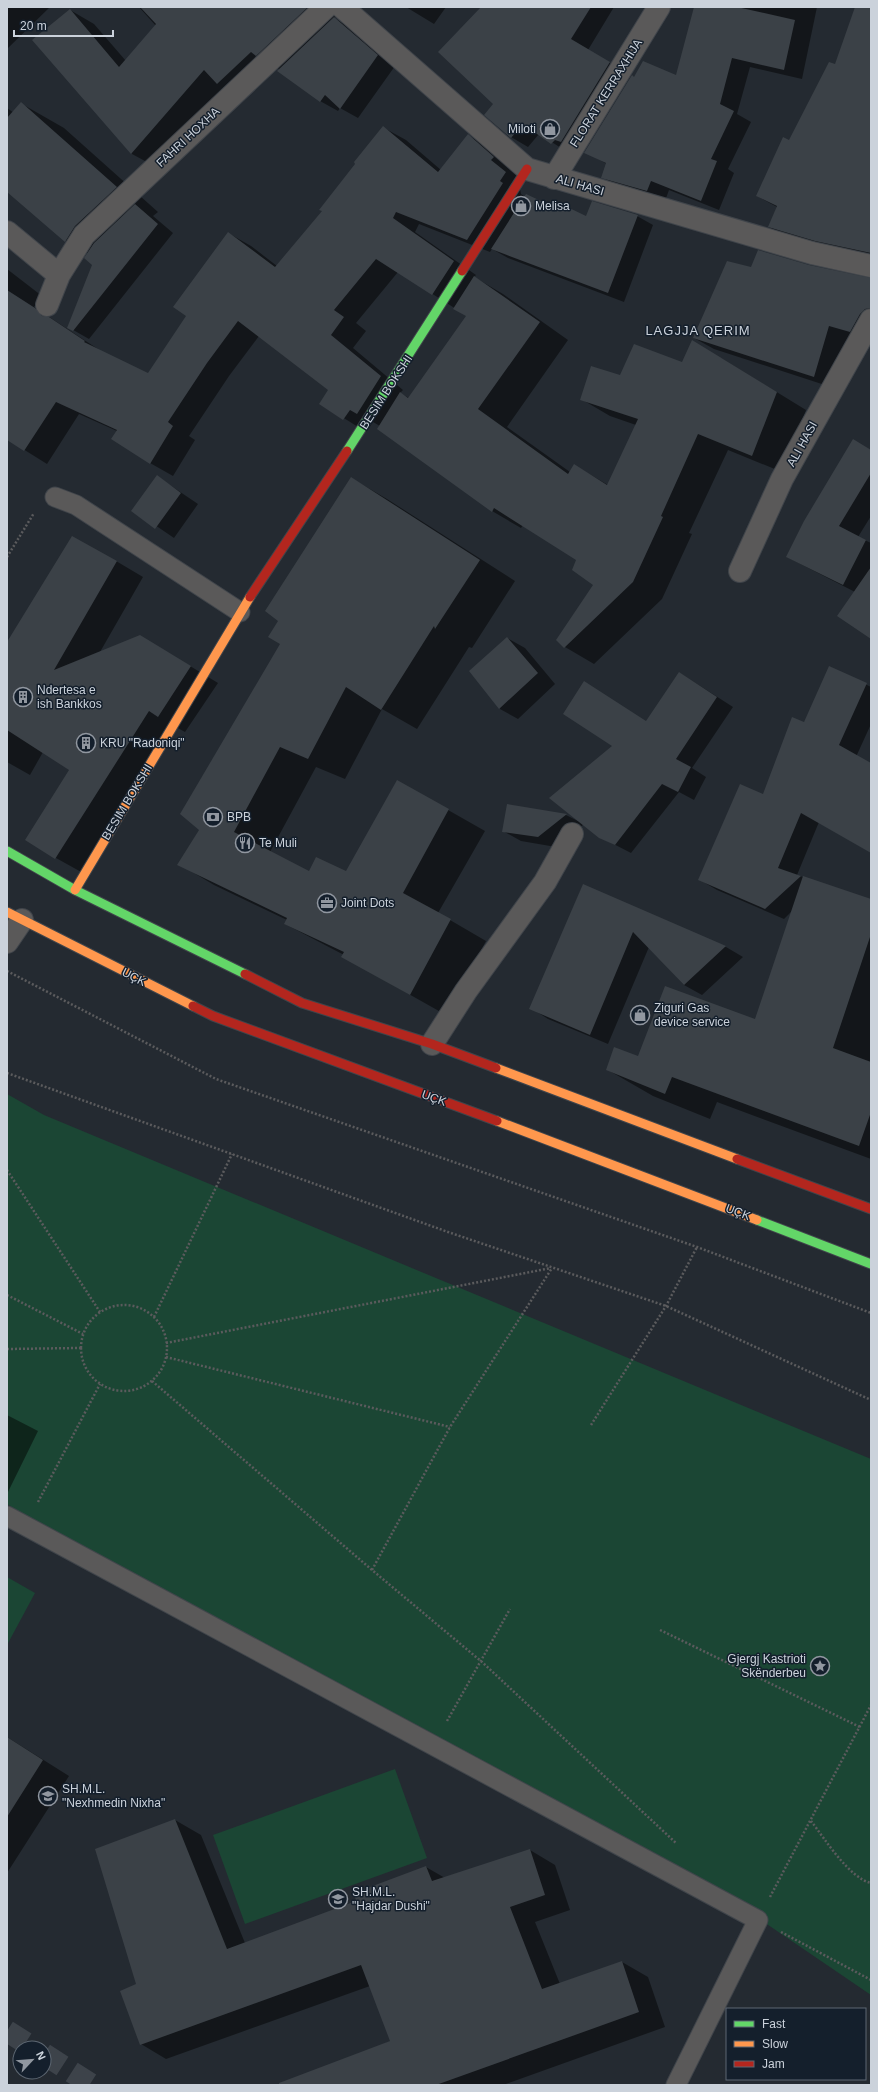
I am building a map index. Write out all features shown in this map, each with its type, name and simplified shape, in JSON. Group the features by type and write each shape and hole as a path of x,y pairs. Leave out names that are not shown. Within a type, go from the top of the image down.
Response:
{"street":[{"name":"FAHRI HOXHA","path":"48,305 59,275 84,236 326,7"},
{"name":"ALI HASI","path":"342,7 527,169 812,253 871,266"},
{"name":"FLORAT KERRAXHIJA","path":"554,178 659,7"},
{"name":"BESIM BOKSHI","path":"75,890 240,612 373,412 527,169"},
{"path":"7,232 59,275"},
{"name":"ALI HASI","path":"740,571 782,479 871,320"},
{"path":"432,1044 466,991 545,882 572,834"},
{"path":"7,851 75,890 302,1003 432,1044 871,1209"},
{"path":"7,942 15,916"},
{"name":"UÇK","path":"15,916 213,1016 635,1172 871,1264"}],"lane":[{"path":"55,497 76,505 240,612"},
{"path":"7,1516 758,1920 676,2085"}],"path":[{"path":"7,557 36,508 55,497"},
{"path":"7,971 216,1079 697,1246 871,1314"},
{"path":"7,1073 552,1268 666,1306 871,1400"},
{"path":"154,1317 232,1154"},
{"path":"7,1170 100,1312"},
{"path":"592,1425 666,1306 697,1246"},
{"path":"166,1343 552,1268"},
{"path":"372,1570 450,1427 552,1268"},
{"path":"7,1295 83,1334"},
{"path":"128,1305 142,1309 154,1317 162,1329 166,1343 166,1357 161,1370 152,1381 140,1388 127,1391 113,1390 100,1384 89,1375 83,1362 80,1348 83,1334 90,1321 100,1312 114,1306 128,1305"},
{"path":"7,1349 80,1348"},
{"path":"166,1357 450,1427"},
{"path":"152,1381 372,1570 482,1662 677,1845"},
{"path":"26,1526 100,1384"},
{"path":"433,1745 482,1662 510,1608"},
{"path":"660,1630 860,1727"},
{"path":"871,1705 758,1920 871,1980"},
{"path":"811,1821 844,1864 865,1882 871,1883"}],"green space":[{"path":"7,1094 44,1115 871,1459 871,1995 739,1905 67,1541 7,1504"},
{"path":"7,1577 35,1593 7,1645"},
{"path":"395,1769 427,1858 245,1924 213,1835"}],"building":[{"path":"140,7 308,7 256,56 251,52 217,84 204,70 131,154 32,40 70,9 119,67 156,24"},
{"path":"481,7 591,7 571,39 610,62 561,142 555,140 551,144 523,124 511,138 484,115 493,104 438,52"},
{"path":"694,7 737,7 795,20 784,70 732,58 720,104 734,111 711,159 717,161 701,201 651,181 647,191 601,178 606,163 584,153 632,75 634,77 643,61 676,75"},
{"path":"855,7 871,7 871,253 815,241 768,227 777,206 756,196 783,137 789,140 829,62 835,64"},
{"path":"334,17 378,55 340,109 325,95 320,102 277,71"},
{"path":"21,102 117,187 75,226 65,242 7,192 7,118"},
{"path":"383,126 438,172 468,134 494,157 491,160 506,172 500,181 503,183 467,240 396,212 393,218 454,261 432,295 376,259 334,310 344,317 331,335 381,376 357,414 350,410 343,420 319,404 328,390 238,321 207,363 168,422 173,426 150,464 111,439 117,430 56,402 24,451 7,440 7,290 35,308 42,316 49,317 85,341 84,342 148,373 186,316 173,307 228,232 275,267 322,211 319,210 355,164 354,162"},
{"path":"526,194 558,209 561,204 586,216 592,201 638,215 608,293 491,249"},
{"path":"135,204 158,224 73,331 67,328 92,265 84,258 94,243"},
{"path":"758,250 809,265 871,278 871,308 865,309 860,314 850,332 829,326 814,377 693,338 727,261 751,267"},
{"path":"474,276 540,322 478,409 568,474 574,464 607,485 638,419 580,400 591,366 620,375 634,344 682,362 692,340 777,392 752,456 698,434 661,516 663,517 633,582 564,648 556,640 593,585 572,570 576,560 494,508 492,512 377,429 400,392 408,398 466,316 453,309"},
{"path":"853,439 871,450 871,473 839,526 866,540 843,585 786,557 804,521"},
{"path":"157,475 181,493 155,529 131,511"},
{"path":"351,477 480,560 435,629 434,626 381,710 346,687 308,759 280,747 234,832 309,871 316,857 346,871 397,780 449,809 403,893 451,919 410,995 341,957 344,952 284,924 287,918 177,865 199,830 180,814 280,644 268,637 278,621 265,611"},
{"path":"72,536 117,561 54,670 140,635 191,666 158,717 149,711 55,859 25,840 69,770 7,730 7,642"},
{"path":"871,567 871,639 837,616"},
{"path":"507,637 538,673 499,709 469,671"},
{"path":"829,666 867,683 839,745 871,763 871,853 801,813 778,868 801,876 765,909 698,880 740,784 763,794 792,717 804,722"},
{"path":"679,672 717,697 676,759 691,767 678,792 662,784 615,845 599,838 549,798 612,746 563,714 584,681 646,721"},
{"path":"507,804 567,814 538,837 502,832"},
{"path":"803,876 871,899 871,934 833,1048 871,1062 871,1112 859,1146 672,1077 665,1094 606,1070 614,1047 638,1056 665,986 755,1019"},
{"path":"583,884 726,946 684,985 633,932 590,1035 529,1009"},
{"path":"7,1737 43,1760 7,1817"},
{"path":"175,1819 227,1949 356,1901 354,1893 426,1866 432,1881 530,1849 545,1895 510,1907 542,1989 622,1961 639,2012 436,2085 279,2085 279,2083 390,2041 361,1965 140,2045 120,1991 136,1984 95,1849"}],"tunnel":[{"path":"7,2031 21,2040"},
{"path":"52,2059 92,2085"}],"traffic: fast":[{"path":"347,451 462,271"},
{"path":"7,851 75,890 245,974"},
{"path":"757,1220 871,1264"}],"traffic: slow":[{"path":"75,890 250,597"},
{"path":"7,912 193,1006"},
{"path":"496,1068 737,1159"},
{"path":"497,1121 757,1220"}],"traffic: jam":[{"path":"462,271 527,169"},
{"path":"250,597 347,451"},
{"path":"245,974 302,1003 432,1044 496,1068"},
{"path":"193,1006 213,1016 497,1121"},
{"path":"737,1159 871,1209"}],"place":[{"name":"Miloti","path":"550,129"},
{"name":"Melisa","path":"521,206"},
{"name":"Ndertesa e ish Bankkos","path":"23,697"},
{"name":"KRU \"Radoniqi\"","path":"86,743"},
{"name":"BPB","path":"213,817"},
{"name":"Te Muli","path":"245,843"},
{"name":"Joint Dots","path":"327,903"},
{"name":"Ziguri Gas device service","path":"640,1015"},
{"name":"Gjergj Kastrioti Skënderbeu","path":"820,1666"},
{"name":"SH.M.L. \"Nexhmedin Nixha\"","path":"48,1796"},
{"name":"SH.M.L. \"Hajdar Dushi\"","path":"338,1899"}],"district":[{"name":"LAGJJA QERIM","path":"698,330"}]}
